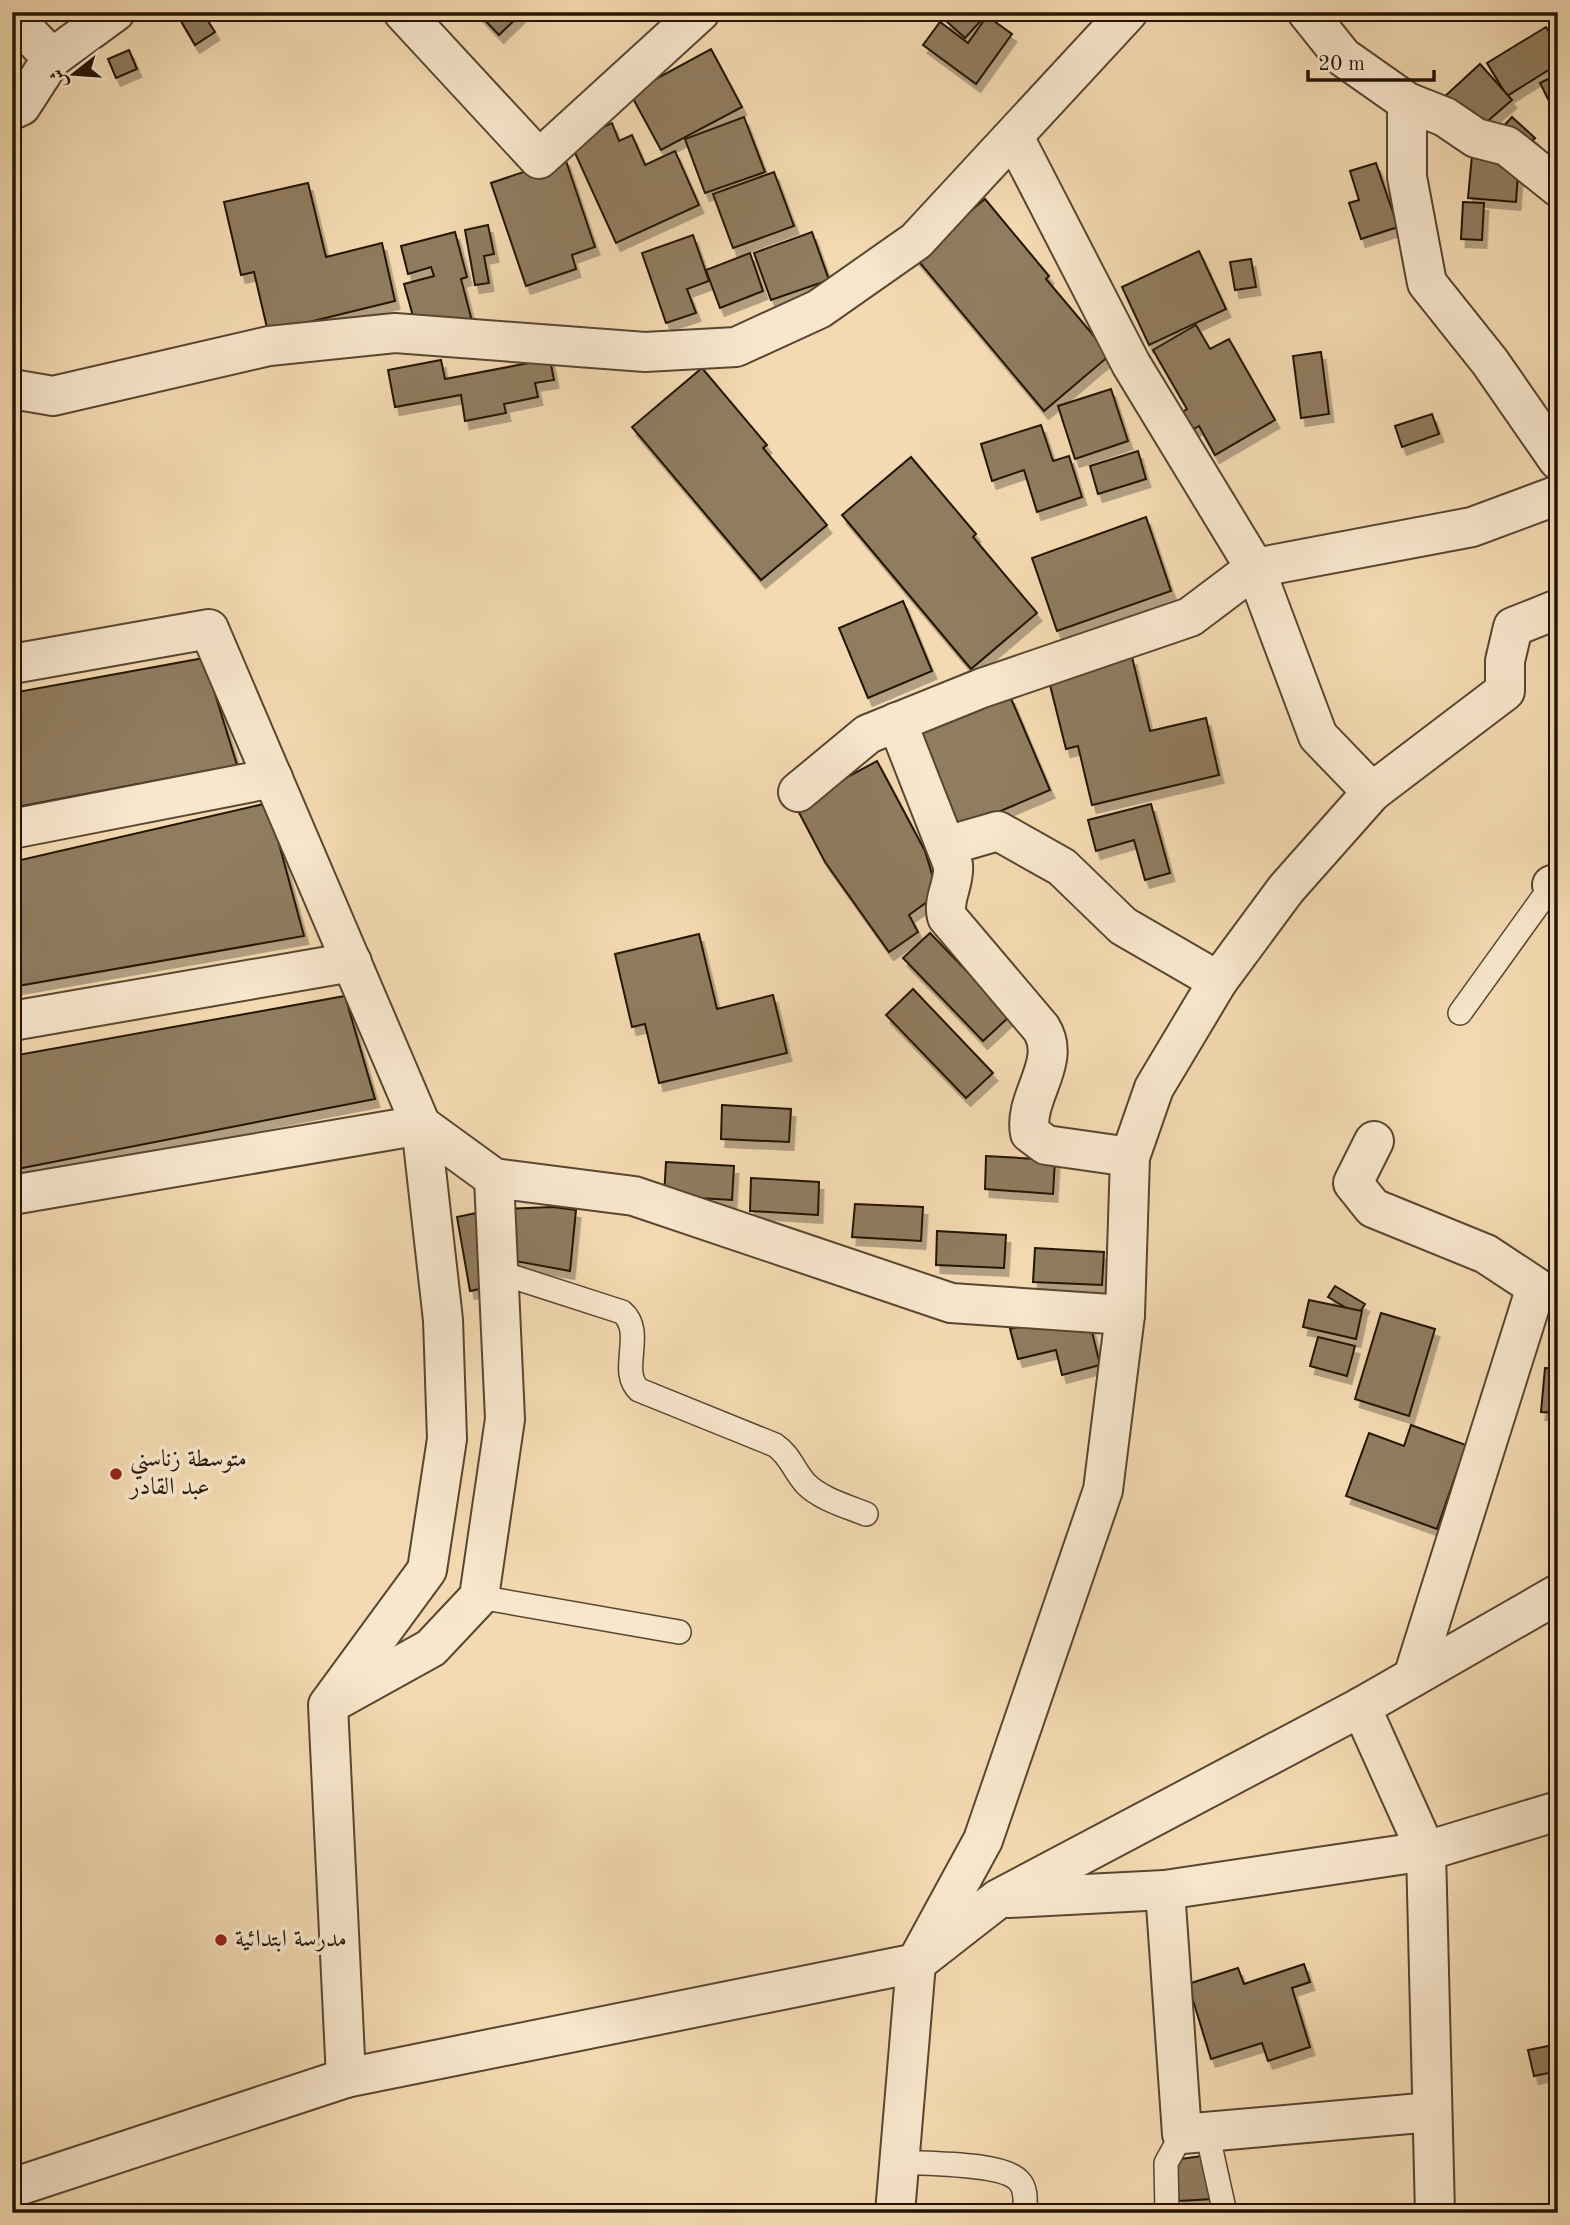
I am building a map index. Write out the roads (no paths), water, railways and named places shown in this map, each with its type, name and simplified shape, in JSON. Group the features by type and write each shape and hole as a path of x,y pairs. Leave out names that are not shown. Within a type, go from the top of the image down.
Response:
{"street":[{"path":"12,110 21,106 52,58 115,12"},
{"path":"403,12 539,159 699,12"},
{"path":"12,389 53,396 269,346 395,333 645,352 736,347 819,309 916,241 1128,12"},
{"path":"1307,12 1343,57 1408,102 1445,117 1476,138 1507,146 1556,182"},
{"path":"12,16 52,58"},
{"path":"1408,102 1407,177 1427,283 1490,362 1558,460"},
{"path":"1014,137 1131,365 1255,568 1318,736 1372,792"},
{"path":"799,792 868,734 982,688 1190,617 1255,568 1472,527 1558,495"},
{"path":"895,2213 916,1963 983,1840 1103,1490 1125,1315 1130,1157 1154,1088 1218,981 1286,889 1372,792 1505,691 1505,661 1513,627 1558,609"},
{"path":"12,664 209,629 421,1125 443,1320 447,1439 427,1570 328,1705 346,2078"},
{"path":"897,722 946,846 954,874 945,905 947,917 1041,1028 1048,1041 1048,1055 1030,1119 1030,1133 1034,1139 1046,1145 1130,1157"},
{"path":"12,829 273,778"},
{"path":"946,846 998,831 1062,867 1123,926 1218,981"},
{"path":"12,1021 352,962"},
{"path":"12,1195 421,1125 494,1178 634,1196 951,1303 1125,1315"},
{"path":"1374,1141 1353,1183 1373,1208 1486,1254 1536,1287 1413,1677"},
{"path":"328,1705 431,1648 479,1597 505,1419 494,1178"},
{"path":"12,2188 346,2078 916,1963 998,1899 1361,1707 1558,1594"},
{"path":"1361,1707 1426,1851 1435,2213"},
{"path":"998,1899 1165,1890 1426,1851 1558,1811"},
{"path":"1165,1890 1194,2133 1432,2112"}],"lane":[{"path":"1460,1013 1556,884"},
{"path":"498,1272 622,1312 632,1327 632,1379 639,1390 775,1445 786,1454 807,1485 826,1497 866,1514"},
{"path":"479,1597 679,1632"},
{"path":"1167,2213 1166,2164 1194,2133 1225,2213"},
{"path":"899,2162 998,2170 1019,2180 1026,2194 1025,2213"}],"place":[{"name":"متوسطة زناسني عبد القادر","path":"116,1474"},
{"name":"مدرسة ابتدائية","path":"221,1940"}]}
